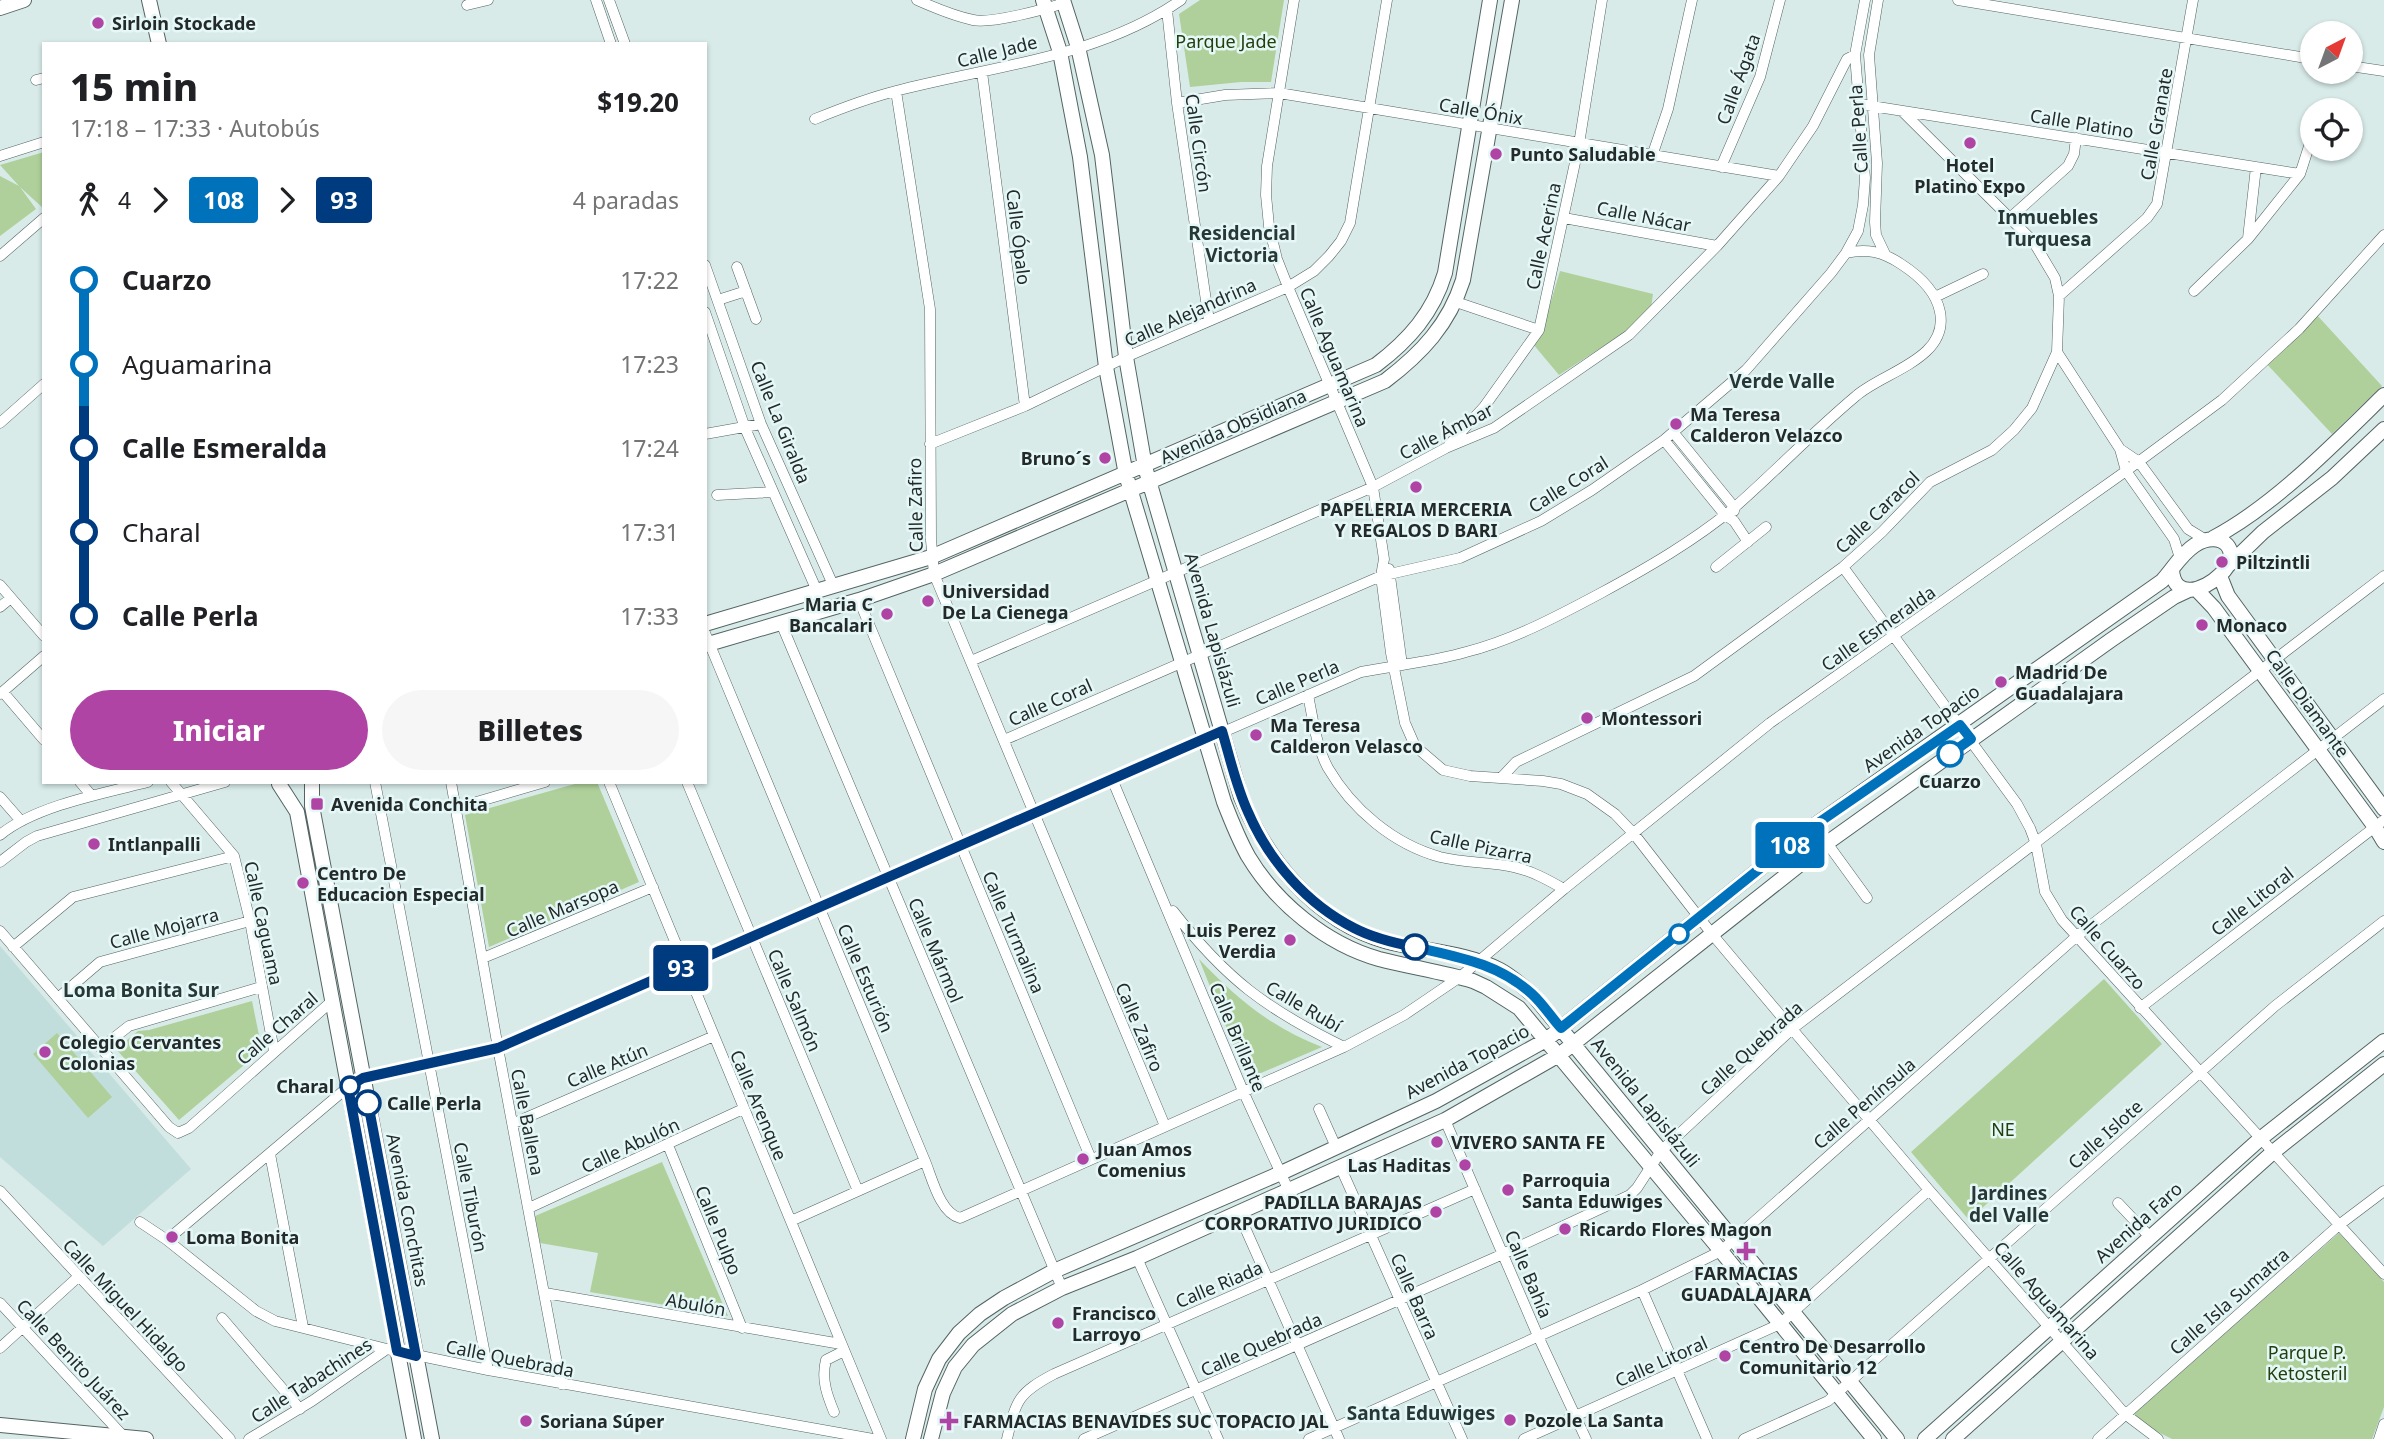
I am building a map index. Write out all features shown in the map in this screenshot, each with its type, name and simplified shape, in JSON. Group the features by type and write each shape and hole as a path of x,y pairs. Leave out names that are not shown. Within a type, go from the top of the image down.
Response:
{"street":[{"path":"0,8 24,0"},
{"path":"149,0 159,42"},
{"path":"467,5 488,0"},
{"path":"596,0 610,42"},
{"path":"609,0 624,42"},
{"path":"916,0 939,10 979,21 1044,4 1064,2"},
{"name":"Calle Jade","path":"815,119 849,105 896,91 982,72 1113,36 1167,10 1181,0"},
{"name":"Calle Aguamarina","path":"1294,0 1267,166 1269,226 1287,287 1331,384 1373,487 1409,735 1423,755 1443,770 1457,775 1543,781 1576,789 1599,801 1634,834 1712,934 2049,1327 2126,1414 2158,1439"},
{"name":"Calle Alejandrina","path":"930,444 1026,406 1126,357 1287,287 1322,264 1341,241 1350,223 1387,0"},
{"name":"Avenida Obsidiana","path":"707,623 931,557 1145,467 1376,365 1395,351 1427,315 1440,290 1450,253 1468,125 1490,0"},
{"name":"Avenida Obsidiana","path":"707,641 859,600 934,574 1385,381 1407,365 1427,346 1456,302 1469,256 1512,0"},
{"name":"Calle Acerina","path":"1446,448 1484,407 1539,330 1564,218 1602,0"},
{"path":"1653,156 1668,109 1692,0"},
{"name":"Calle Ágata","path":"1721,167 1760,77 1780,0"},
{"name":"Calle Coral","path":"1004,740 1386,575 1460,558 1530,526 1592,490 1664,440 1746,370 1831,273 1858,231 1865,178 1855,55 1865,0"},
{"name":"Calle Perla","path":"1878,0 1869,55 1877,163 1874,222 1885,254"},
{"path":"1958,0 2019,5 2300,57"},
{"name":"Calle Granate","path":"2059,296 2151,214 2158,200 2193,0"},
{"name":"Avenida Lapislázuli","path":"1064,2 1102,155 1126,357 1145,467 1248,815 1280,867 1329,913 1384,940 1478,961 1499,970 1534,996 1897,1439"},
{"path":"1044,4 1059,52 1080,156 1106,367 1126,475 1237,835 1262,877 1286,903 1316,928 1378,958 1460,977 1486,987 1519,1008 1874,1439"},
{"name":"Calle Circón","path":"1167,10 1177,103 1209,321"},
{"path":"1855,55 1869,55"},
{"name":"Calle Ámbar","path":"971,661 1373,487 1446,448 1494,428 1629,335 1717,246 1779,176 1814,126 1847,59 1855,55"},
{"path":"2363,68 2384,71"},
{"name":"Calle Ópalo","path":"982,72 1026,406"},
{"name":"Calle Zafiro","path":"896,91 930,309 931,557 934,574 1165,1126"},
{"name":"Calle Ónix","path":"1177,103 1225,95 1279,93 1779,176"},
{"name":"Calle Platino","path":"1858,104 2301,174"},
{"name":"Calle Caracol","path":"1501,778 1516,762 1694,676 1843,567 1882,532 1930,482 1985,454 2014,430 2038,398 2057,352 2059,296 2055,278 2033,241 1902,111"},
{"path":"2011,217 2068,166 2074,154 2076,138"},
{"path":"0,156 42,143"},
{"path":"2194,291 2248,239 2301,174 2305,161"},
{"path":"2248,239 2256,167"},
{"name":"Calle Nácar","path":"1564,218 1717,246"},
{"path":"0,256 42,220"},
{"path":"1858,231 1866,236 1877,236"},
{"name":"Calle Esmeralda","path":"953,1216 965,1216 1344,1047 1404,1015 1460,977 1564,888 1770,723 2138,463 2222,400 2300,328 2384,235"},
{"path":"1846,253 1866,250 1885,254 1919,277 1935,297 1983,274"},
{"path":"737,267 756,319"},
{"name":"Calle La Giralda","path":"707,270 761,424 834,587"},
{"path":"718,300 746,291"},
{"name":"Calle Perla","path":"167,1240 348,1087 363,1078 498,1048 1361,672 1475,650 1553,618 1656,563 1729,518 1734,507 1859,393 1916,360 1928,349 1941,326 1935,297"},
{"path":"1456,302 1539,330"},
{"name":"Calle La Giralda","path":"707,318 745,428 817,591"},
{"path":"2057,352 2120,449 2126,471 2175,539 2175,583 2180,588 2193,589"},
{"path":"0,423 42,386"},
{"path":"2176,564 2195,545 2249,516 2335,443 2384,395"},
{"path":"707,434 761,424"},
{"path":"931,1439 948,1379 964,1355 991,1329 1012,1314 1062,1289 1445,1120 1559,1055 1827,843 2174,597 2212,583 2263,532 2332,478 2384,429"},
{"path":"1673,432 1734,507"},
{"path":"1664,440 1748,542"},
{"path":"2120,449 2138,463 2188,529 2209,539 2222,541 2230,548 2225,570"},
{"path":"716,495 773,492"},
{"path":"1716,567 1766,527"},
{"name":"Avenida Topacio","path":"913,1439 925,1389 948,1345 980,1314 1054,1271 1281,1173 1436,1101 1546,1040 1808,830 2162,582 2176,564"},
{"name":"Calle Cuarzo","path":"1843,567 2017,804 2036,844 2045,892 2062,920 2384,1274"},
{"name":"Calle Diamante","path":"2225,570 2228,596 2384,809"},
{"name":"Calle Quebrada","path":"1084,1439 1630,1195 1661,1151 1792,1029 2384,576"},
{"path":"0,585 42,634"},
{"name":"Calle Diamante","path":"2193,589 2214,608 2318,749 2380,823 2384,842"},
{"path":"0,607 11,598"},
{"name":"Calle Turmalina","path":"859,600 1091,1159"},
{"name":"Calle Mármol","path":"781,623 1062,1289"},
{"name":"Calle Esturión","path":"707,641 945,1208 953,1216"},
{"path":"42,658 1,693 42,738"},
{"name":"Calle Pizarra","path":"1308,695 1320,748 1328,767 1354,802 1380,827 1400,840 1437,856 1517,867 1564,888"},
{"name":"Calle Península","path":"1309,1439 1642,1290 1721,1251 2077,936 2384,699"},
{"name":"Calle Brillante","path":"1112,779 1243,1091 1288,1189"},
{"path":"82,784 92,796"},
{"path":"0,835 21,821 92,796 140,784"},
{"name":"Calle Caguama","path":"172,784 234,856 250,921 274,1051"},
{"path":"0,862 37,836 218,784"},
{"name":"Avenida Conchitas","path":"282,784 297,812 348,1087 392,1350 414,1439"},
{"name":"Avenida Conchitas","path":"312,784 312,806 432,1439"},
{"name":"Calle Tiburón","path":"375,784 488,1370"},
{"name":"Calle Ballena","path":"451,784 561,1384"},
{"path":"456,808 538,784"},
{"name":"Calle Arenque","path":"610,784 881,1439"},
{"name":"Calle Salmón","path":"688,784 858,1191"},
{"path":"0,797 21,821"},
{"name":"Calle Litoral","path":"2140,1008 2380,823"},
{"path":"1827,843 1867,898"},
{"path":"13,947 73,897 234,856"},
{"name":"Calle Marsopa","path":"483,958 653,887"},
{"name":"Calle Rubí","path":"1164,899 1207,953 1244,988 1286,1018 1344,1047"},
{"name":"Calle Mojarra","path":"58,998 100,962 250,921"},
{"name":"Calle Islote","path":"1744,1439 1823,1404 1838,1393 2275,1006 2384,921"},
{"path":"0,932 101,1048 129,1026 261,987"},
{"name":"Calle Charal","path":"101,1048 169,1127 178,1133 189,1128 332,1001"},
{"name":"Calle Atún","path":"513,1123 714,1036"},
{"name":"Avenida Faro","path":"1925,1439 2260,1139 2384,1041"},
{"path":"1952,1439 2273,1153 2384,1064"},
{"name":"Calle Abulón","path":"529,1208 743,1109"},
{"path":"1319,1109 1336,1147"},
{"name":"Calle Bahía","path":"1445,1120 1538,1336 1586,1439"},
{"name":"Calle Pulpo","path":"668,1145 742,1328"},
{"path":"270,1154 303,1327"},
{"path":"791,1221 925,1161"},
{"name":"Calle Barra","path":"1340,1166 1462,1439"},
{"name":"Calle Riada","path":"1007,1439 1013,1412 1021,1396 1033,1385 1475,1189"},
{"name":"Calle Litoral","path":"1524,1439 1780,1324 1929,1190"},
{"name":"Calle Miguel Hidalgo","path":"0,1191 230,1439"},
{"name":"Calle Isla Sumatra","path":"2098,1439 2339,1225 2384,1191"},
{"path":"2118,1203 2150,1237"},
{"path":"1238,1212 1339,1439"},
{"name":"Calle Quebrada","path":"141,1222 256,1311 275,1321 416,1356 873,1439"},
{"path":"1137,1258 1217,1439"},
{"path":"0,1348 78,1277"},
{"path":"1642,1290 1707,1439"},
{"name":"Abulón","path":"545,1293 843,1348"},
{"name":"Calle Benito Juárez","path":"0,1303 124,1437"},
{"path":"222,1318 300,1409"},
{"path":"834,1412 825,1391 823,1370 826,1360 843,1348"},
{"name":"Calle Tabachines","path":"250,1438 392,1350"},
{"path":"3,1422 146,1439"},
{"path":"2379,1439 2384,1424"}],"shaded area":[{"name":"Colegio Cervantes Colonias","path":"0,946 191,1169 103,1246 0,1157"}],"green space":[{"name":"Parque Jade","path":"1200,0 1284,0 1271,82 1190,87 1179,14"},
{"path":"42,153 42,207 20,187 36,209 0,236 0,176 19,186 0,165"},
{"path":"1560,271 1653,294 1651,308 1627,331 1559,375 1533,344 1543,328"},
{"path":"2316,314 2382,386 2332,434 2264,361"},
{"path":"575,784 598,784 639,882 489,947 465,815"},
{"path":"1199,959 1227,986 1271,1021 1322,1047 1247,1079"},
{"name":"NE","path":"2104,979 2162,1044 1969,1220 1911,1152"},
{"path":"252,1001 262,1050 179,1120 116,1049 138,1031"},
{"path":"57,1033 112,1097 88,1118 33,1054"},
{"path":"662,1162 728,1316 590,1292 598,1253 540,1243 535,1216"},
{"name":"Parque P. Ketosteril","path":"2339,1233 2384,1282 2384,1407 2372,1439 2172,1439 2154,1430 2134,1414"}],"bus line":[{"name":"108","path":"1415,947 1478,961 1499,970 1534,996 1561,1028 1808,830 1960,725 1971,739 1950,754"},
{"name":"93","path":"368,1103 416,1356 397,1351 348,1087 363,1078 498,1048 1222,731 1248,815 1280,867 1315,903 1355,929 1384,940 1415,947"}],"place":[{"name":"Sirloin Stockade","path":"98,23"},
{"name":"Hotel Platino Expo","path":"1970,143"},
{"name":"Punto Saludable","path":"1496,154"},
{"name":"Ma Teresa Calderon Velazco","path":"1676,424"},
{"name":"Bruno´s","path":"1105,458"},
{"name":"PAPELERIA MERCERIA Y REGALOS D BARI","path":"1416,487"},
{"name":"Piltzintli","path":"2222,562"},
{"name":"Universidad De La Cienega","path":"928,601"},
{"name":"Maria C Bancalari","path":"887,614"},
{"name":"Monaco","path":"2202,625"},
{"name":"Madrid De Guadalajara","path":"2001,682"},
{"name":"Montessori","path":"1587,718"},
{"name":"Ma Teresa Calderon Velasco","path":"1256,735"},
{"name":"Cuarzo","path":"1950,754"},
{"name":"Avenida Conchita","path":"317,804"},
{"name":"Intlanpalli","path":"94,844"},
{"name":"Centro De Educacion Especial","path":"303,883"},
{"name":"Luis Perez Verdia","path":"1290,940"},
{"name":"Colegio Cervantes Colonias","path":"45,1052"},
{"name":"Charal","path":"350,1086"},
{"name":"Calle Perla","path":"368,1103"},
{"name":"VIVERO SANTA FE","path":"1437,1142"},
{"name":"Juan Amos Comenius","path":"1083,1159"},
{"name":"Las Haditas","path":"1465,1165"},
{"name":"Parroquia Santa Eduwiges","path":"1508,1190"},
{"name":"PADILLA BARAJAS CORPORATIVO JURIDICO","path":"1436,1212"},
{"name":"Ricardo Flores Magon","path":"1565,1229"},
{"name":"Loma Bonita","path":"172,1237"},
{"name":"FARMACIAS GUADALAJARA","path":"1746,1251"},
{"name":"Francisco Larroyo","path":"1058,1323"},
{"name":"Centro De Desarrollo Comunitario 12","path":"1725,1356"},
{"name":"Pozole La Santa","path":"1510,1420"},
{"name":"Soriana Súper","path":"526,1421"},
{"name":"FARMACIAS BENAVIDES SUC TOPACIO JAL","path":"949,1421"}],"district":[{"name":"Inmuebles Turquesa","path":"2048,228"},
{"name":"Residencial Victoria","path":"1242,244"},
{"name":"Verde Valle","path":"1782,381"},
{"name":"Loma Bonita Sur","path":"141,990"},
{"name":"Jardines del Valle","path":"2009,1204"},
{"name":"Santa Eduwiges","path":"1421,1413"}]}
